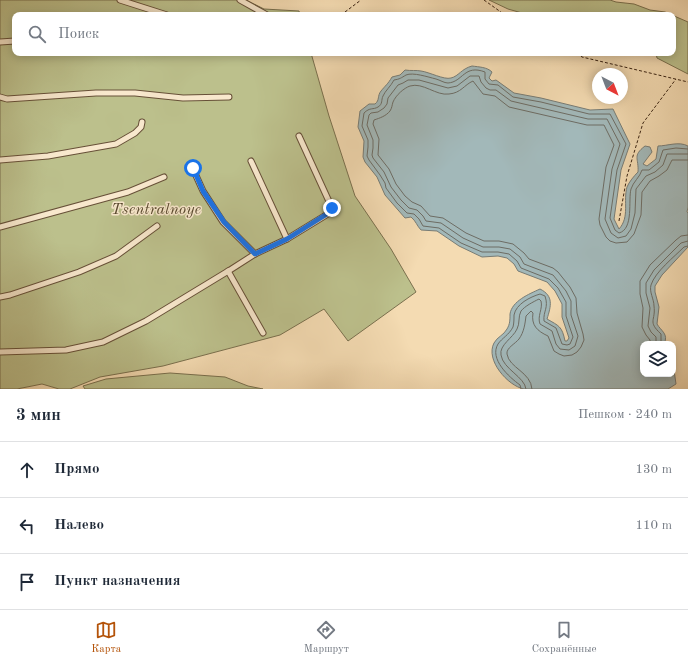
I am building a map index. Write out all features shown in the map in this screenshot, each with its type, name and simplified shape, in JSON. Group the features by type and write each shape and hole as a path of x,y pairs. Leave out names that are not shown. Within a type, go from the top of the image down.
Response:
{"street":[{"path":"120,0 158,12"},
{"path":"240,0 262,12"},
{"path":"0,42 12,41"},
{"path":"0,97 8,99 96,93 135,93 183,98 229,98"},
{"path":"0,160 48,156 116,144 135,134 141,127 142,122"},
{"path":"0,352 66,350 104,342 146,321 255,254 287,239 330,212 332,208 299,136"},
{"path":"251,161 287,239"},
{"path":"193,168 203,191 224,222 255,254"},
{"path":"0,227 128,192 164,177"},
{"path":"0,297 78,272 116,256 157,226"},
{"path":"228,271 263,333"}],"path":[{"path":"345,12 362,0"},
{"path":"484,0 501,12"},
{"path":"581,56 688,82"},
{"path":"619,220 627,176 643,123 676,79"}],"green space":[{"name":"Tsentralnoye","path":"0,0 246,0 264,9 299,11 12,12 12,56 312,56 329,116 355,196 391,249 416,292 348,341 324,309 280,335 163,366 100,377 70,389 59,389 42,384 17,389 0,389"},
{"path":"489,0 610,0 634,4 650,10 665,12 518,12"},
{"path":"676,16 688,22 688,74 657,58 657,56 676,56"},
{"path":"170,373 225,377 248,386 263,389 85,389 83,386 106,379"}],"water":[{"path":"472,66 488,69 492,72 489,78 492,81 496,80 514,93 590,110 613,109 630,144 621,170 614,219 619,229 625,214 627,187 638,172 637,155 641,149 645,146 650,147 652,152 643,164 647,166 656,159 658,146 677,144 688,146 688,247 662,275 655,286 659,307 657,324 666,338 665,341 640,341 640,377 675,377 676,384 668,389 524,389 511,383 505,378 495,364 492,350 494,343 508,327 511,309 517,302 540,289 548,295 550,302 550,310 547,319 561,329 565,341 567,341 569,338 562,317 562,304 555,291 547,282 518,271 514,264 507,258 498,256 482,257 459,246 437,231 421,230 411,217 405,218 385,195 377,177 365,162 363,157 364,141 358,127 360,111 369,104 375,104 380,93 392,77 400,75 405,70 421,71 441,77 451,78"}],"route":[{"path":"193,168 203,191 224,222 255,254 287,239 330,212 332,208"}]}
